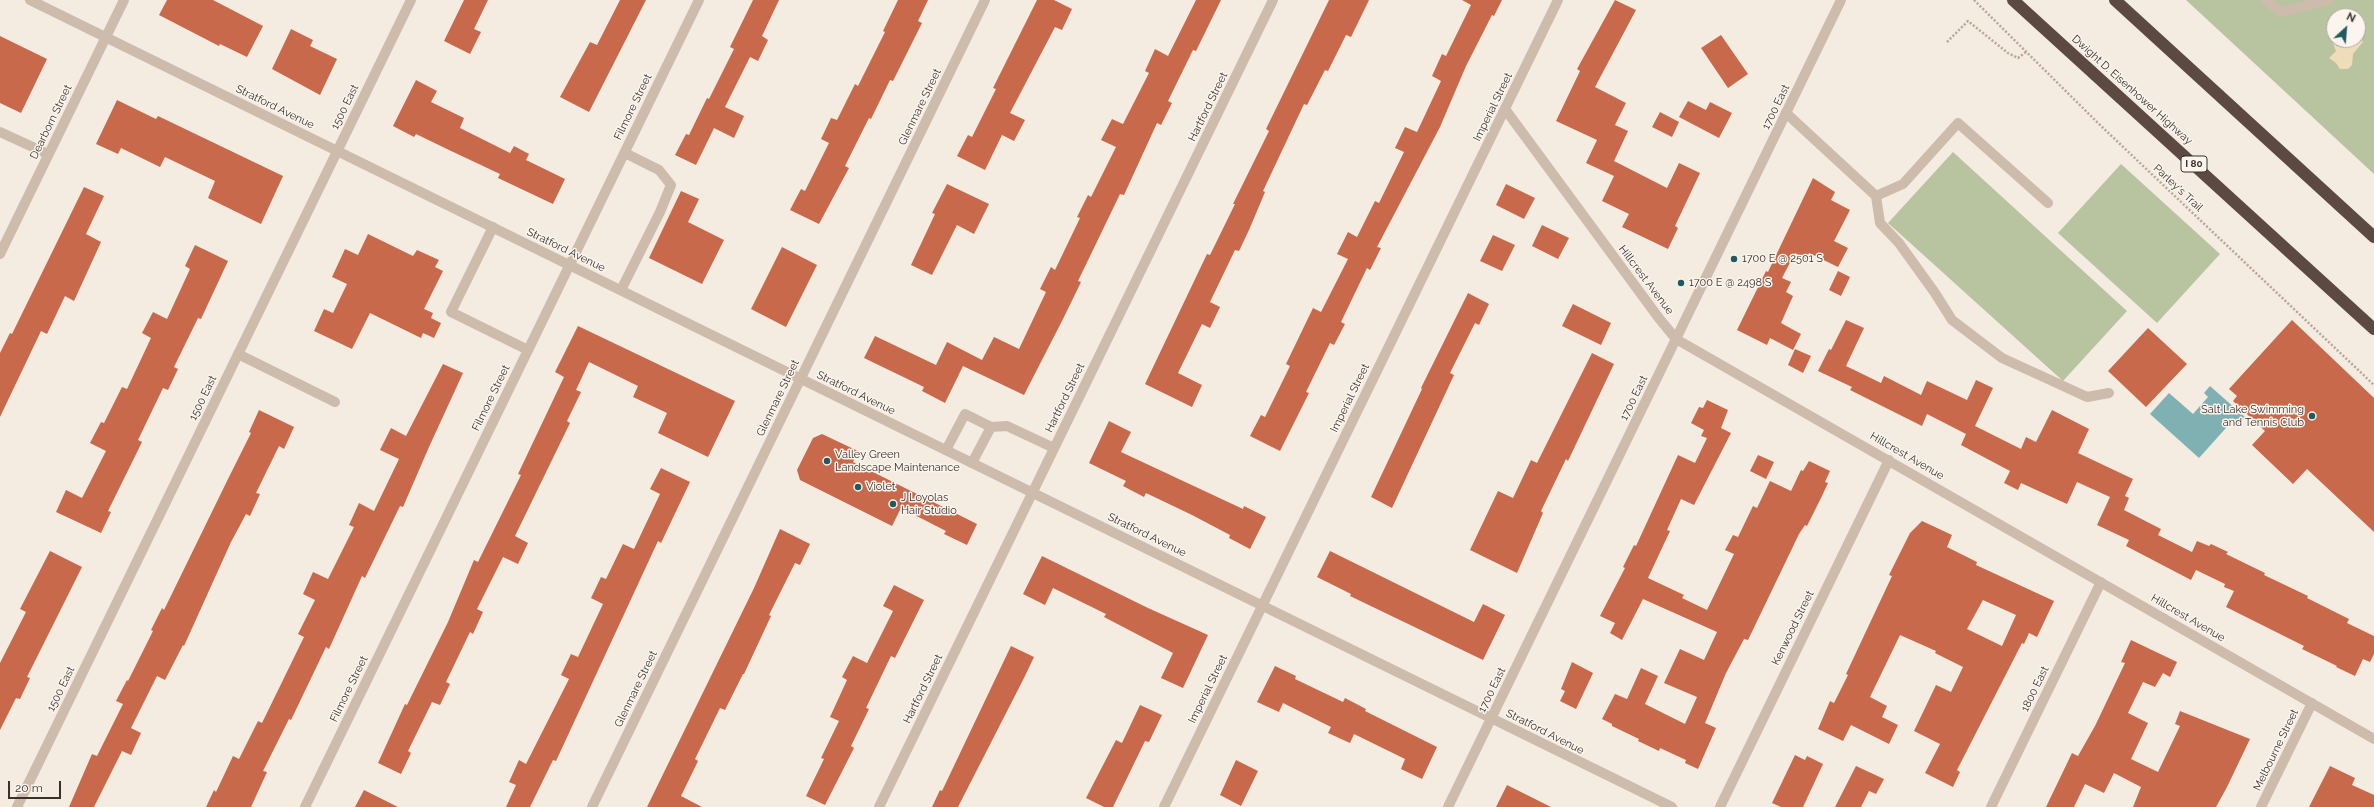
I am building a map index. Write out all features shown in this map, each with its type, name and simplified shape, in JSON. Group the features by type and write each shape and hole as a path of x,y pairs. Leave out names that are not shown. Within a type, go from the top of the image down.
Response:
{"highway":[{"name":"Dwight D. Eisenhower Highway","path":"2013,0 2374,329"},
{"path":"2115,0 2374,237"}],"street":[{"name":"Stratford Avenue","path":"30,0 1263,605 1492,718 1509,729 1672,807"},
{"name":"Dearborn Street","path":"0,254 124,0"},
{"name":"1500 East","path":"17,807 411,0"},
{"name":"Filmore Street","path":"305,807 699,0"},
{"name":"Glenmare Street","path":"592,807 986,0"},
{"name":"Hartford Street","path":"879,807 1274,0"},
{"name":"Imperial Street","path":"1164,807 1558,0"},
{"name":"1700 East","path":"1448,807 1841,0"},
{"path":"2266,0 2281,12 2329,0"},
{"name":"Hillcrest Avenue","path":"1505,109 1658,317 1676,339 2374,739"},
{"path":"1786,113 1876,196 1880,223 1926,280 1952,320 2002,358 2086,397 2109,393"},
{"path":"1876,196 1903,184 1958,123 2048,203"},
{"path":"0,132 48,154"},
{"path":"621,290 660,212 671,185 659,170 624,153"},
{"path":"493,227 451,312 528,350"},
{"path":"238,354 335,402"},
{"path":"946,450 965,414 991,427 1007,426 1054,448"},
{"path":"972,463 991,427"},
{"name":"Kenwood Street","path":"1720,807 1889,460"},
{"name":"1800 East","path":"1991,807 2101,582"},
{"name":"Melbourne Street","path":"2261,807 2312,703"}],"path":[{"name":"Parley's Trail","path":"1974,0 2101,126 2374,385"},
{"path":"1947,42 1968,21 2008,54 2018,58 2026,52"}],"green space":[{"path":"2186,0 2374,0 2374,174"},
{"path":"1953,152 2127,311 2063,381 1888,223"},
{"path":"2121,164 2220,254 2157,323 2058,233"}],"sand":[{"path":"2335,48 2358,48 2353,54 2352,65 2348,69 2340,69 2336,63 2329,58 2336,51"}],"water":[{"path":"2210,386 2245,417 2239,424 2234,419 2199,458 2150,414 2169,393 2193,414 2208,397 2204,393"}],"building":[{"path":"167,0 213,0 263,26 247,57 220,44 219,46 159,15"},
{"path":"464,0 488,0 474,29 481,32 470,54 444,41"},
{"path":"620,0 646,0 589,112 560,97 590,42 597,45"},
{"path":"753,0 779,0 762,36 768,40 758,61 750,57 725,107 744,116 734,138 714,128 696,165 675,155 686,134 689,135 707,98 709,99 734,49 730,47"},
{"path":"898,0 928,0 918,21 922,23 893,81 890,80 871,119 869,118 845,166 849,168 819,224 790,210 801,189 805,191 829,143 821,139 831,118 837,120 855,84 858,86 885,32 883,31"},
{"path":"1037,0 1054,0 1072,9 1062,30 1055,27 1010,113 1025,120 1014,141 1002,135 985,170 957,156 968,135 972,137 996,89 993,88"},
{"path":"1196,0 1221,0 1196,51 1193,50 1168,101 1172,103 1161,125 1157,123 1124,195 1120,194 1078,281 1081,282 1024,395 963,366 945,403 922,391 924,387 864,358 875,336 936,365 947,342 982,360 994,337 1019,349 1046,292 1040,289 1051,267 1055,270 1080,218 1077,217 1088,195 1091,197 1116,147 1101,140 1112,119 1123,124 1149,73 1145,71 1155,49 1168,56"},
{"path":"1329,0 1369,0 1351,37 1346,35 1328,71 1325,70 1307,105 1304,104 1263,191 1265,192 1249,230 1239,251 1235,250 1210,302 1220,307 1210,328 1202,324 1178,373 1202,385 1192,407 1145,384 1207,254 1210,255 1235,204 1233,204 1269,131 1266,129"},
{"path":"1462,0 1502,0 1494,16 1492,15 1466,66 1440,127 1377,247 1381,248 1370,270 1367,268 1341,322 1345,324 1334,345 1330,343 1306,392 1309,393 1280,451 1250,436 1261,415 1265,417 1290,366 1286,364 1313,308 1321,312 1348,259 1337,254 1348,232 1357,237 1375,201 1379,203 1404,152 1395,148 1405,127 1417,132 1441,81 1432,76 1442,54 1446,56 1471,5"},
{"path":"1615,0 1636,10 1595,87 1626,103 1615,125 1628,131 1614,161 1667,188 1679,163 1700,173 1675,226 1678,228 1668,249 1622,227 1629,214 1602,201 1614,176 1586,163 1597,140 1556,121 1580,71 1577,69"},
{"path":"291,29 313,40 310,46 337,59 320,95 272,69"},
{"path":"1721,35 1748,74 1728,88 1701,48"},
{"path":"0,36 47,59 21,113 0,103"},
{"path":"416,80 437,91 431,102 464,118 460,128 510,153 514,146 529,154 526,160 565,179 553,204 498,178 500,174 416,134 414,137 393,126"},
{"path":"117,100 156,119 158,116 283,176 261,224 208,198 215,181 165,157 160,167 121,148 118,154 96,144"},
{"path":"1688,101 1706,110 1710,102 1732,113 1719,138 1679,117"},
{"path":"1660,112 1679,122 1672,137 1652,127"},
{"path":"1813,178 1835,192 1831,200 1850,210 1834,241 1848,248 1838,267 1809,253 1806,259 1795,253 1782,278 1791,282 1786,292 1793,296 1781,323 1801,334 1793,350 1770,338 1767,345 1737,330 1766,271 1768,272"},
{"path":"947,184 989,204 974,234 957,225 932,275 911,265 935,214 932,213"},
{"path":"1506,184 1535,198 1524,219 1496,205"},
{"path":"84,187 104,196 86,234 101,242 74,301 65,296 47,334 41,331 0,417 0,353 10,333 12,334"},
{"path":"681,191 699,199 688,222 724,240 702,284 649,258"},
{"path":"1542,225 1569,238 1558,259 1532,246"},
{"path":"368,234 413,256 417,250 439,260 435,267 443,271 424,309 433,313 431,318 441,323 434,338 423,333 421,338 370,313 352,349 314,331 324,309 333,313 347,284 332,277 345,249 358,255"},
{"path":"1493,235 1515,245 1502,271 1480,261"},
{"path":"195,245 228,261 201,319 198,318 174,367 178,369 168,390 163,388 138,440 142,442 108,511 111,512 101,533 56,512 66,490 82,498 106,451 90,443 101,422 104,423 122,387 127,389 151,338 142,333 153,312 167,319 190,269 185,266"},
{"path":"782,247 817,265 786,327 751,309"},
{"path":"1838,271 1850,277 1841,296 1829,290"},
{"path":"1468,293 1489,304 1479,325 1475,323 1450,373 1454,375 1392,508 1371,497 1422,389 1421,388"},
{"path":"1573,304 1611,323 1601,345 1562,326"},
{"path":"1846,320 1864,328 1846,366 1881,383 1884,376 1921,395 1927,381 1967,400 1976,380 1993,388 1975,426 2021,449 2026,437 2036,442 2052,410 2089,429 2078,453 2133,479 2125,496 2129,498 2124,510 2161,529 2158,535 2192,552 2197,541 2209,546 2211,544 2228,552 2226,554 2265,573 2264,575 2308,596 2307,598 2349,619 2347,623 2374,636 2374,654 2370,662 2363,659 2355,676 2336,667 2337,666 2302,649 2304,646 2226,607 2234,591 2224,587 2225,584 2196,570 2191,580 2126,546 2129,540 2097,525 2110,497 2077,482 2067,504 2021,483 2018,490 2004,483 2010,471 1961,445 1966,434 1927,414 1922,426 1850,390 1852,387 1818,371 1829,349 1831,350"},
{"name":"Salt Lake Swimming and Tennis Club","path":"2292,320 2374,398 2374,532 2307,469 2293,484 2252,445 2265,431 2233,401 2237,396 2229,389"},
{"path":"578,326 735,401 708,457 658,433 667,413 633,397 638,386 589,362 576,390 581,392 567,421 570,423 515,536 528,543 518,564 503,557 477,609 483,612 473,634 470,632 446,682 450,684 440,705 432,702 408,751 411,753 401,774 378,763 405,704 407,705 448,622 474,560 478,562 521,475 518,474 564,377 555,372"},
{"path":"2148,328 2187,364 2146,407 2108,371"},
{"path":"1795,349 1811,356 1803,373 1788,365"},
{"path":"1592,353 1614,364 1568,461 1566,459 1541,511 1543,513 1517,573 1470,550 1498,491 1513,498 1531,460 1537,463"},
{"path":"443,364 463,373 403,507 400,506 365,578 362,576 329,649 326,647 291,720 289,719 263,771 267,772 251,807 206,807 214,790 216,792 233,756 239,759 258,721 262,723 304,637 298,634 315,600 303,594 313,572 328,579 354,527 349,525 359,503 374,511 399,459 380,450 391,428 406,436"},
{"path":"1707,400 1728,410 1721,428 1731,433 1694,505 1681,499 1667,530 1670,531 1648,578 1684,595 1682,598 1707,610 1734,554 1725,550 1733,535 1738,537 1753,506 1757,508 1770,481 1791,491 1801,470 1803,471 1809,461 1830,471 1825,482 1828,483 1807,526 1805,525 1799,534 1748,640 1744,639 1726,673 1705,723 1716,728 1698,769 1685,763 1686,760 1660,748 1659,751 1638,741 1639,739 1612,726 1612,724 1602,719 1615,694 1627,699 1641,668 1658,676 1645,704 1685,724 1697,697 1664,683 1680,649 1704,660 1717,632 1643,599 1622,640 1610,633 1615,623 1600,616 1625,568 1623,567 1634,545 1636,546 1678,455 1695,463 1707,438 1701,436 1704,430 1691,423 1699,407 1703,408"},
{"path":"259,410 294,427 284,449 279,446 256,493 260,494 250,516 246,514 231,542 184,646 183,645 165,680 157,676 131,728 141,733 131,755 122,751 94,807 69,807 92,754 97,756 123,704 116,701 127,680 128,681 153,631 151,630 162,608 164,610 251,433 249,432"},
{"path":"1109,421 1131,432 1121,452 1243,509 1244,506 1266,517 1250,549 1229,538 1230,535 1192,515 1146,493 1144,497 1123,486 1126,481 1089,463"},
{"path":"822,434 858,451 853,462 977,524 967,545 944,534 946,531 901,508 892,526 800,480 797,470 813,438"},
{"path":"1758,455 1774,462 1766,479 1750,471"},
{"path":"661,468 690,482 661,543 658,541 556,761 553,760 530,807 506,807 516,785 509,782 519,760 526,764 569,679 561,675 571,654 578,657 603,604 591,598 601,577 606,579 623,544 634,549 660,494 650,489"},
{"path":"1922,521 1952,535 1947,547 1977,562 1976,565 2054,601 2037,637 2029,633 2024,644 2022,643 1957,770 1960,772 1953,787 1925,773 1940,744 1914,731 1936,685 1951,692 1963,667 1935,653 1936,651 1900,635 1870,697 1887,706 1882,717 1898,725 1889,744 1851,725 1843,741 1818,729 1830,701 1834,703 1848,675 1846,674 1892,576 1889,575 1910,533","holes":["1983,600 2016,615 2002,646 1967,629"]},
{"path":"780,529 810,544 800,565 795,563 769,615 771,616 744,674 725,710 720,708 695,759 698,761 681,796 702,807 647,807 754,588"},
{"path":"50,551 82,567 27,677 30,678 20,699 16,698 0,730 0,663 26,612 20,609"},
{"path":"1330,551 1474,622 1483,604 1505,615 1483,660 1350,596 1351,594 1317,577"},
{"path":"1042,556 1148,608 1208,635 1183,688 1161,678 1173,653 1104,617 1106,614 1053,588 1045,605 1023,594"},
{"path":"894,585 924,600 895,658 891,656 866,708 869,709 851,746 854,748 825,805 806,796 824,759 821,758 839,721 830,717 847,680 842,677 853,656 867,663 893,611 883,606"},
{"path":"2131,640 2177,662 2170,677 2163,673 2155,687 2143,682 2128,713 2148,723 2131,759 2158,772 2180,726 2175,724 2180,711 2250,739 2227,787 2216,807 2133,807 2141,787 2114,773 2104,793 2085,784 2074,807 2046,807 2072,753 2078,756 2095,726 2125,663 2121,662"},
{"path":"1011,646 1034,657 1024,678 958,807 932,807 940,790 942,791"},
{"path":"1572,662 1593,673 1576,709 1560,701 1565,691 1561,689"},
{"path":"1275,666 1296,676 1295,679 1343,702 1345,698 1366,709 1365,711 1437,747 1422,779 1401,769 1405,759 1354,734 1350,743 1328,733 1331,727 1283,703 1279,712 1257,702"},
{"path":"1140,705 1162,715 1149,742 1145,741 1113,807 1104,807 1086,798 1116,740 1122,743"},
{"path":"1795,755 1805,760 1807,756 1823,764 1803,807 1781,807 1772,803"},
{"path":"1236,760 1258,771 1241,806 1220,795"},
{"path":"1856,766 1884,779 1876,794 1869,791 1861,807 1835,807"},
{"path":"2330,766 2355,778 2352,785 2374,795 2374,807 2309,807"},
{"path":"1507,785 1551,807 1496,807"},
{"path":"364,790 398,807 355,807"}],"place":[{"name":"1700 E @ 2501 S","path":"1734,259"},
{"name":"1700 E @ 2498 S","path":"1681,283"},
{"name":"Salt Lake Swimming and Tennis Club","path":"2312,416"},
{"name":"Valley Green Landscape Maintenance","path":"827,461"},
{"name":"Violet","path":"858,487"},
{"name":"J Loyolas Hair Studio","path":"893,504"}]}
